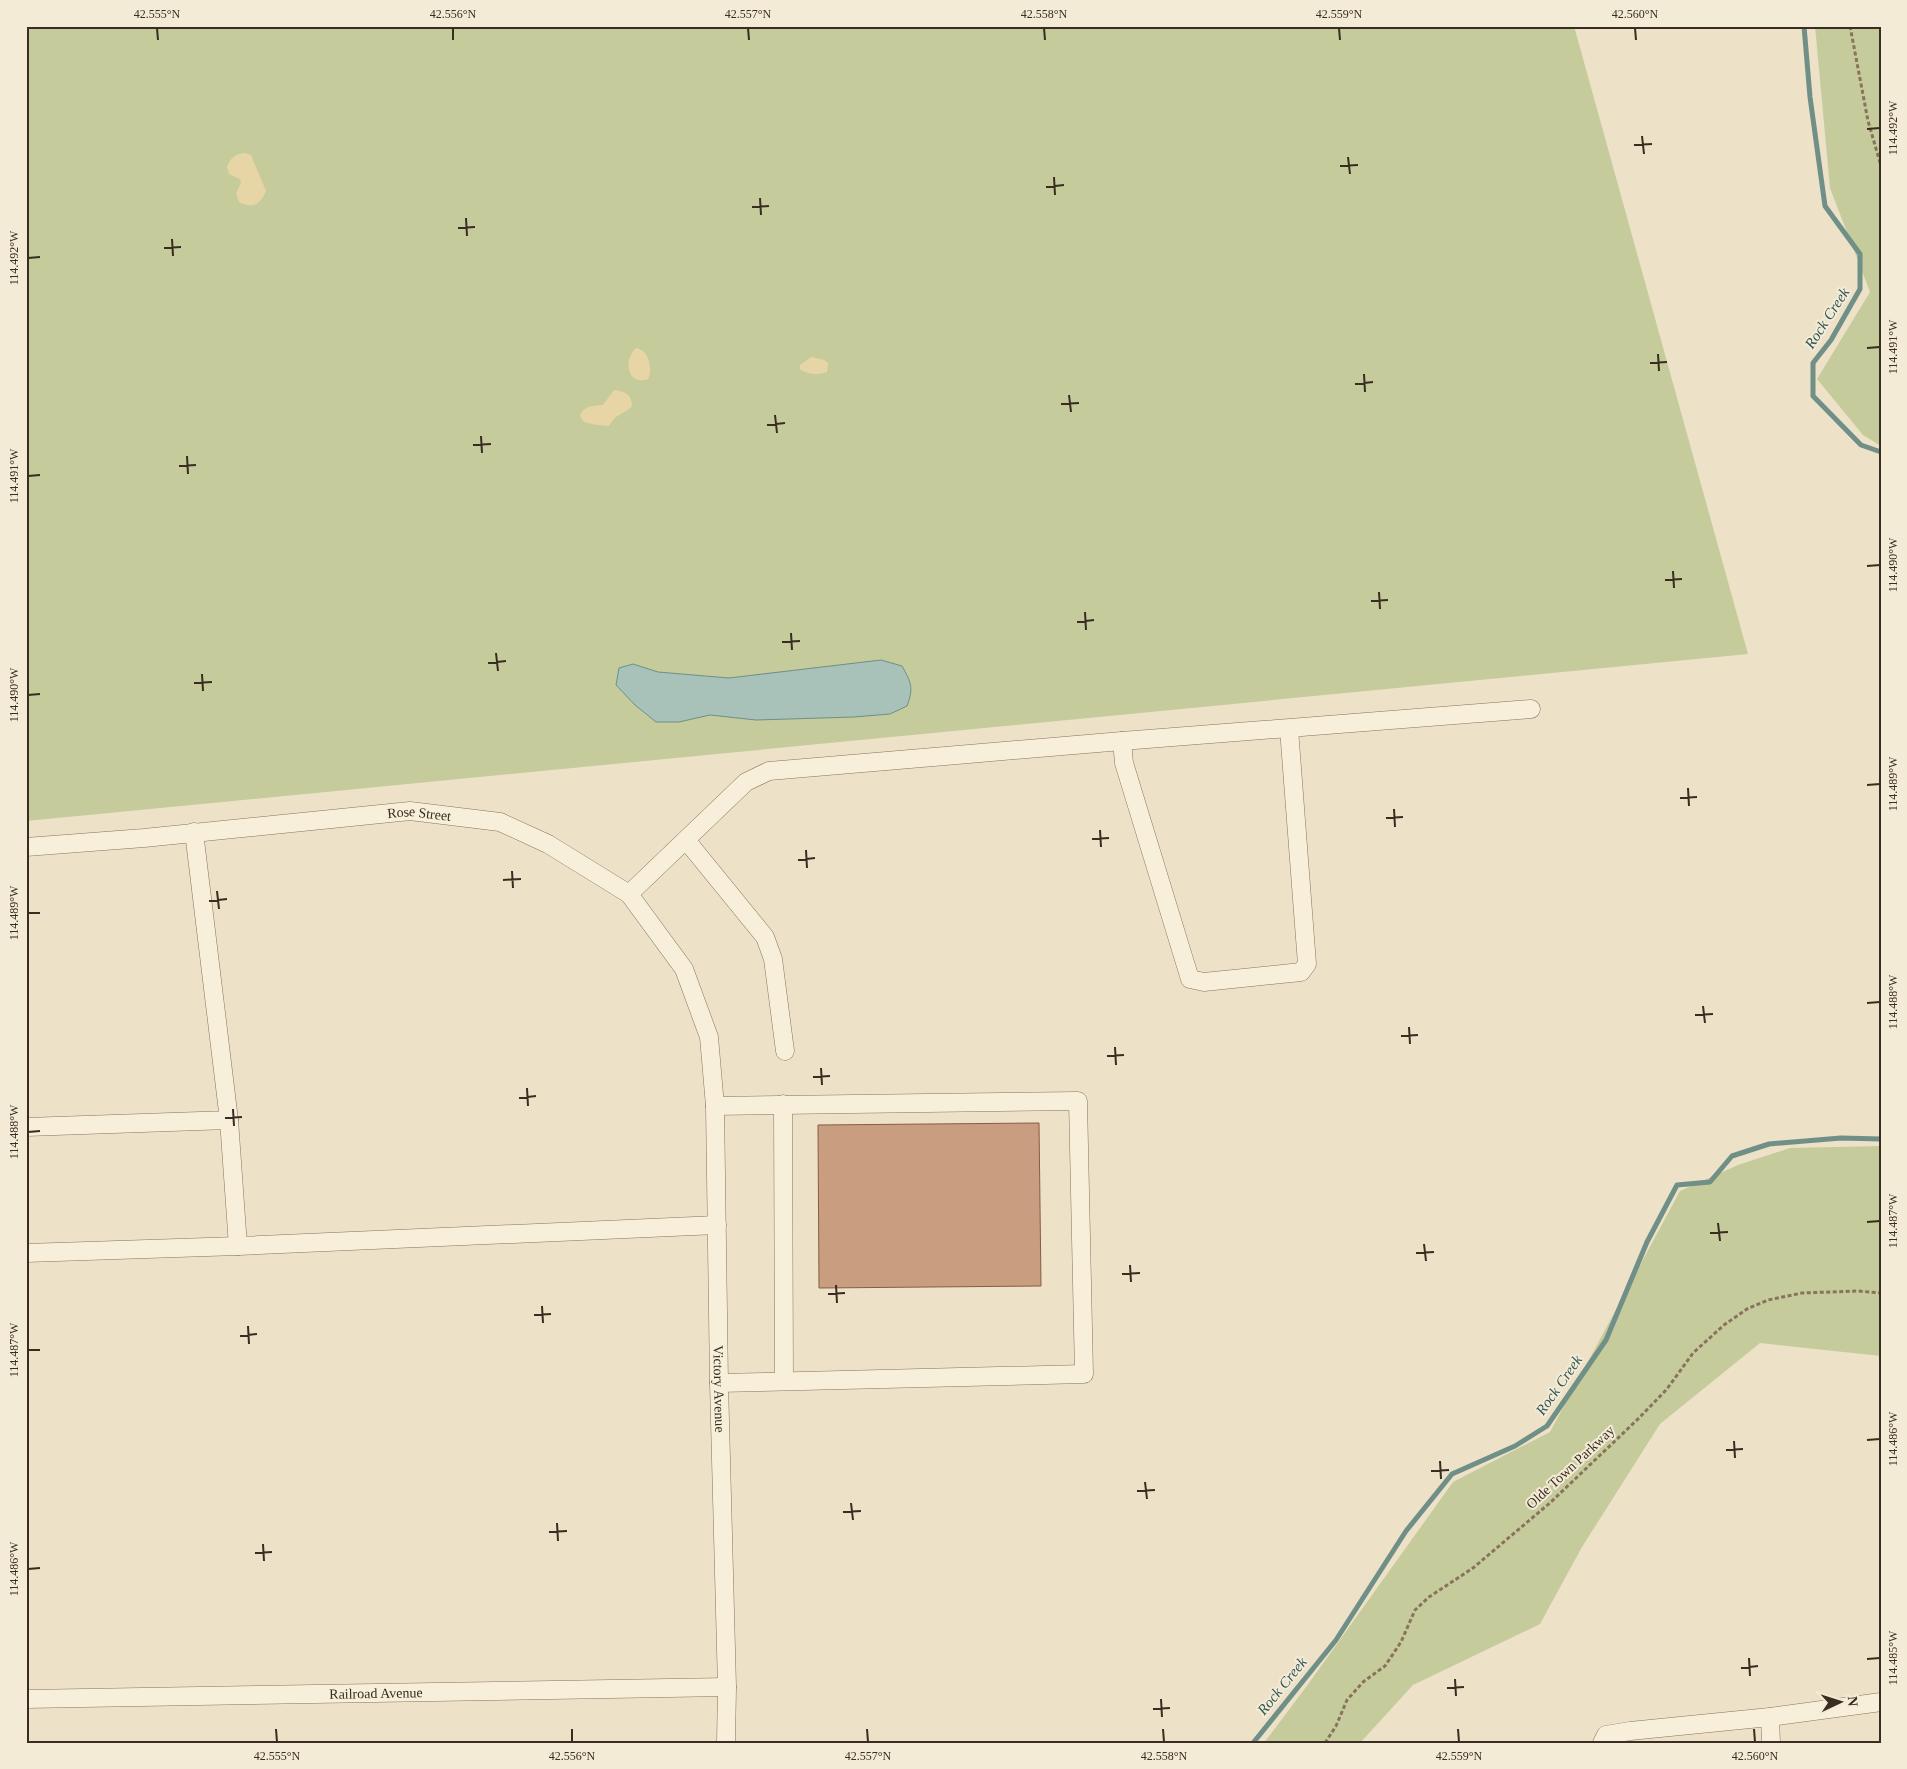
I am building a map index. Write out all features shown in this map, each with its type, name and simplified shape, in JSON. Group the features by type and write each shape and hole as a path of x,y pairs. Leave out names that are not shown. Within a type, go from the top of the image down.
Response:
{"street":[{"path":"629,894 746,782 769,772 1122,741 1531,709"},
{"path":"1122,741 1124,764 1190,979 1204,982 1301,972 1307,964 1289,729"},
{"name":"Rose Street","path":"26,847 410,811 500,822 548,844 629,894 684,969 709,1037"},
{"path":"194,832 229,1120 238,1246"},
{"path":"686,840 765,937 772,959 785,1051"},
{"name":"Victory Avenue","path":"709,1037 715,1106 718,1383 727,1687 726,1743"},
{"path":"715,1106 1078,1101 1084,1374 718,1383"},
{"path":"783,1104 784,1380"},
{"path":"26,1127 229,1120"},
{"path":"26,1253 238,1246 717,1225"},
{"name":"Railroad Avenue","path":"26,1699 727,1687"},
{"path":"1602,1743 1606,1735 1630,1731 1770,1717 1881,1702"},
{"path":"1770,1717 1771,1743"}],"path":[{"path":"1850,26 1868,121 1881,166"},
{"name":"Olde Town Parkway","path":"1325,1743 1336,1726 1347,1700 1363,1682 1385,1666 1401,1642 1414,1610 1429,1596 1473,1568 1551,1502 1639,1418 1667,1389 1693,1353 1724,1325 1747,1309 1768,1300 1802,1293 1858,1291 1881,1293"}],"green space":[{"path":"26,26 1574,26 1748,654 26,821"},
{"path":"1815,26 1881,26 1881,446 1863,435 1817,379 1870,292 1830,188"},
{"path":"1881,1146 1881,1356 1760,1343 1660,1424 1582,1547 1540,1624 1413,1685 1360,1743 1264,1743 1453,1482 1550,1432 1680,1191 1738,1165 1790,1148"}],"sand":[{"path":"245,153 251,155 266,191 259,202 252,205 239,202 236,193 241,183 240,179 229,174 227,167 234,157"},
{"path":"636,348 644,352 649,360 650,370 648,379 635,379 629,371 629,359"},
{"path":"811,357 828,363 827,372 813,374 800,369 800,365"},
{"path":"614,390 627,394 631,399 632,406 615,418 609,426 583,421 580,415 585,409 603,405"}],"water":[{"path":"881,660 902,666 911,685 907,706 890,714 756,720 710,715 679,722 656,722 635,705 616,685 619,668 633,664 658,672 729,678"}],"building":[{"path":"1039,1123 1041,1286 819,1288 818,1125"}],"waterway":[{"name":"Rock Creek","path":"1804,26 1810,97 1825,206 1860,254 1860,289 1831,340 1813,363 1813,396 1861,445 1881,452"},
{"name":"Rock Creek","path":"1253,1743 1336,1640 1406,1531 1452,1474 1515,1446 1547,1426 1606,1340 1647,1242 1677,1185 1710,1182 1732,1156 1769,1144 1841,1138 1881,1139"}]}
